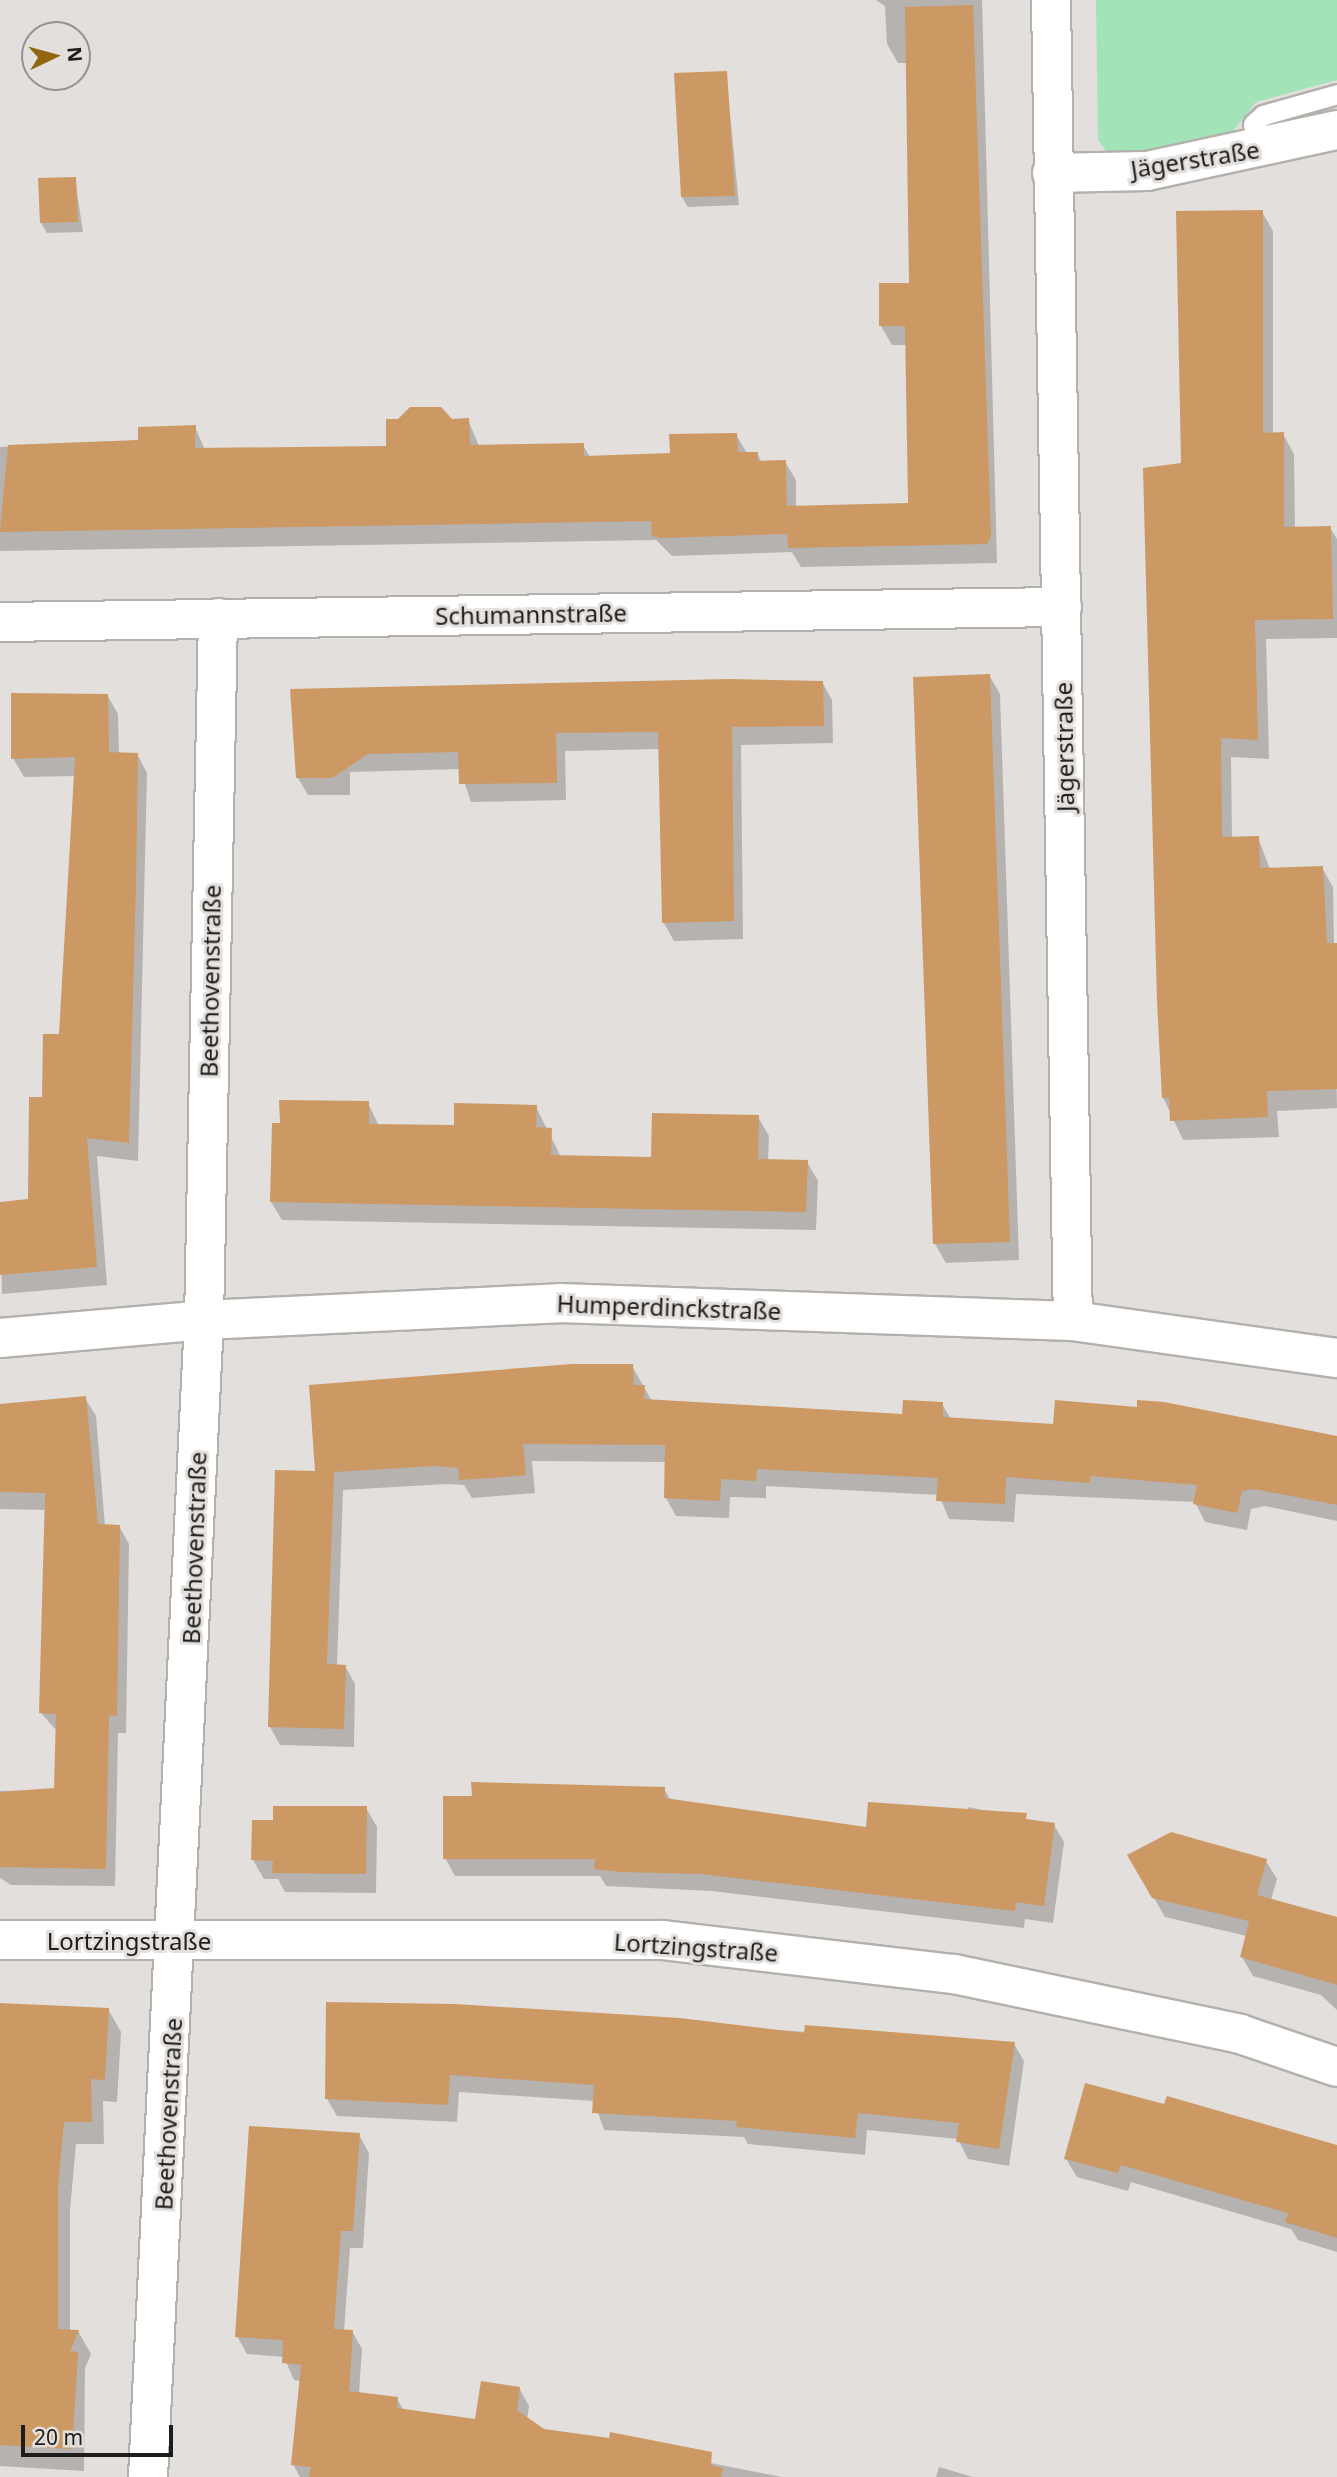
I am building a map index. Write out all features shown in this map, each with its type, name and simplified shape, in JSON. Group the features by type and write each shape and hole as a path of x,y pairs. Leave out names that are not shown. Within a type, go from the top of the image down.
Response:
{"street":[{"name":"Jägerstraße","path":"1051,0 1073,1321"},
{"name":"Jägerstraße","path":"1052,173 1147,171 1258,150 1337,131"},
{"name":"Schumannstraße","path":"0,622 1062,607"},
{"name":"Beethovenstraße","path":"148,2477 177,1942 204,1320 218,618"},
{"name":"Humperdinckstraße","path":"0,1338 204,1320 560,1303 1073,1321 1337,1358"},
{"name":"Lortzingstraße","path":"0,1940 663,1940 954,1974 1240,2034 1337,2067"}],"lane":[{"path":"1258,150 1253,124 1263,115 1337,94"}],"green space":[{"path":"1096,0 1337,0 1337,80 1256,102 1223,144 1192,152 1107,152 1098,140"}],"building":[{"path":"973,5 991,536 987,544 788,548 786,506 908,503 905,326 879,326 879,283 909,283 905,7"},
{"path":"727,71 735,196 681,197 674,73"},
{"path":"76,177 78,222 40,223 38,178"},
{"path":"1263,210 1263,433 1284,432 1284,527 1331,526 1333,619 1255,620 1258,740 1221,738 1222,837 1259,836 1260,868 1323,866 1327,943 1337,943 1337,1089 1267,1091 1268,1117 1170,1121 1169,1098 1162,1098 1157,1002 1143,468 1181,463 1176,211"},
{"path":"410,407 441,407 452,419 469,418 470,445 584,443 584,456 670,453 669,434 737,433 738,452 758,452 758,461 786,460 787,534 660,538 652,536 651,521 0,532 8,445 138,440 138,427 196,425 195,448 386,446 386,419 398,419"},
{"path":"990,674 1010,1242 933,1244 913,677"},
{"path":"729,679 823,681 824,726 732,727 734,921 662,923 658,732 556,733 557,783 459,784 458,752 368,754 332,778 296,778 290,689"},
{"path":"11,693 108,694 109,752 138,753 136,884 129,1143 87,1138 97,1267 0,1275 0,1202 28,1199 29,1097 42,1097 43,1034 59,1034 75,757 11,759"},
{"path":"279,1100 369,1101 369,1124 454,1125 454,1103 537,1105 536,1127 552,1128 551,1155 651,1157 652,1113 759,1115 758,1159 808,1160 806,1212 270,1202 272,1123 280,1123"},
{"path":"572,1364 633,1364 634,1385 645,1385 644,1399 902,1414 903,1400 943,1402 943,1417 1053,1424 1055,1400 1137,1407 1137,1400 1164,1402 1337,1436 1337,1505 1254,1489 1242,1491 1237,1513 1193,1504 1197,1485 1090,1476 1090,1483 1006,1477 1005,1504 936,1501 938,1478 757,1469 756,1481 721,1479 720,1501 664,1498 665,1445 523,1444 526,1475 492,1478 459,1480 458,1468 435,1466 334,1472 327,1664 346,1665 344,1729 268,1727 275,1470 315,1471 309,1385"},
{"path":"86,1396 98,1524 120,1525 117,1716 109,1715 106,1869 0,1867 0,1792 54,1788 56,1714 39,1713 45,1493 0,1492 0,1404"},
{"path":"471,1782 665,1787 665,1798 866,1827 868,1802 1027,1813 1026,1819 1055,1823 1044,1906 1016,1902 1015,1911 701,1874 620,1872 594,1869 595,1859 443,1859 443,1796 472,1796"},
{"path":"273,1806 367,1806 366,1874 272,1873 273,1861 251,1860 252,1820 273,1820"},
{"path":"1171,1832 1267,1859 1257,1895 1337,1917 1337,1985 1240,1957 1249,1921 1152,1898 1127,1855"},
{"path":"326,2002 455,2004 680,2018 804,2033 805,2025 1015,2042 999,2149 956,2142 959,2123 858,2113 855,2138 736,2127 737,2121 592,2113 594,2085 450,2075 448,2105 325,2099"},
{"path":"0,2003 109,2008 105,2080 91,2079 92,2122 64,2122 58,2186 58,2329 79,2330 70,2351 78,2352 72,2449 0,2445"},
{"path":"1085,2083 1164,2104 1167,2096 1337,2145 1337,2238 1285,2222 1288,2213 1121,2165 1118,2173 1064,2159"},
{"path":"249,2126 360,2133 353,2231 341,2231 334,2329 353,2330 349,2391 398,2397 397,2408 475,2419 481,2381 520,2387 517,2410 544,2429 609,2438 610,2432 712,2452 711,2465 723,2468 721,2477 309,2477 311,2467 291,2465 301,2365 282,2363 283,2340 235,2337"}]}
